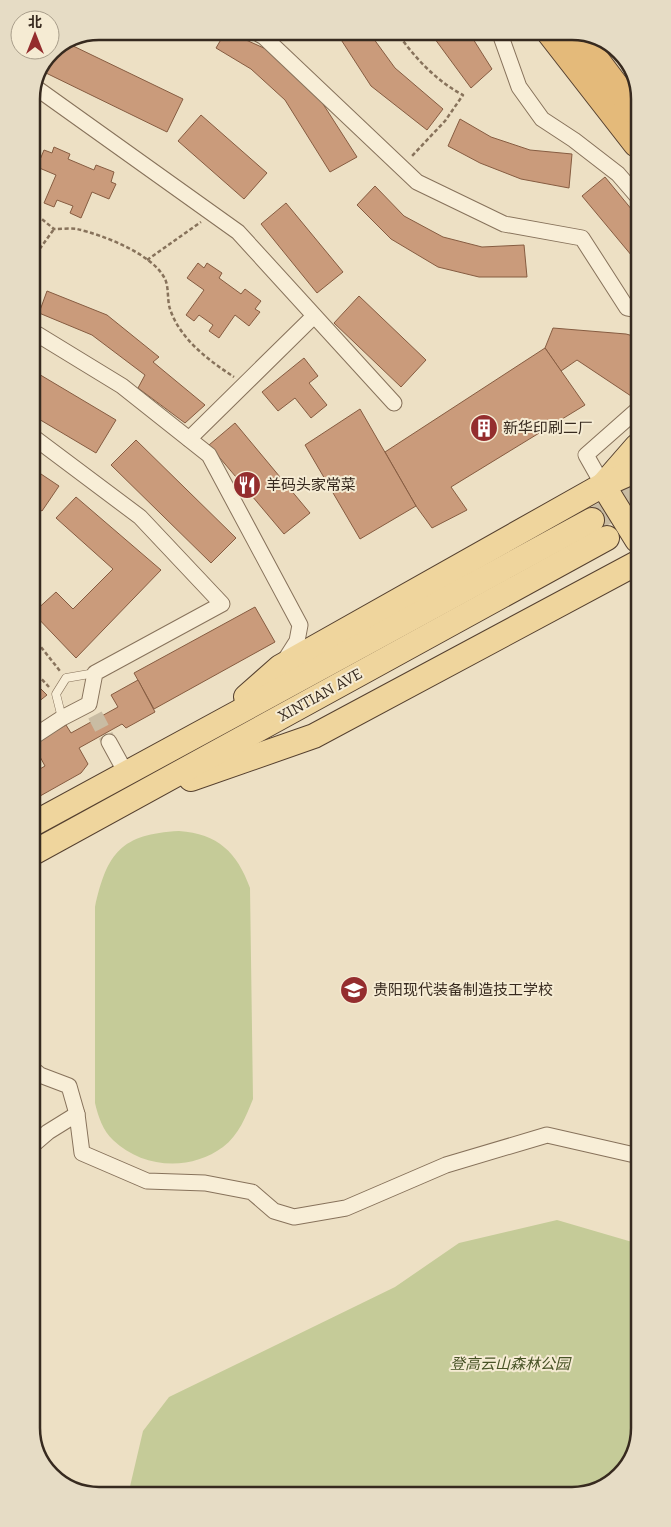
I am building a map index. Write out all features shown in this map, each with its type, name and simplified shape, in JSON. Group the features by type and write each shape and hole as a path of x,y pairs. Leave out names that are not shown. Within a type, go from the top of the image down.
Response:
{"highway":[{"path":"555,40 631,138"},
{"path":"581,41 631,105"}],"main road":[{"path":"603,485 631,453"},
{"path":"211,727 280,667 603,485 631,473"},
{"path":"603,485 631,529"},
{"name":"XINTIAN AVE","path":"40,820 592,520"},
{"name":"XINTIAN AVE","path":"40,849 607,538"},
{"path":"128,801 314,736 631,566"}],"street":[{"path":"267,40 417,182 504,224 582,238 627,308 631,309"},
{"path":"502,40 519,87 542,120 574,140 618,174 631,190"},
{"path":"41,91 238,232 394,403"},
{"path":"189,439 314,316"},
{"path":"40,336 122,386 209,455 300,625 297,641 280,667"},
{"path":"603,485 586,454 631,415"},
{"path":"40,442 140,517 222,604 95,673 92,710 62,718 40,732"},
{"path":"109,742 126,773"},
{"path":"40,1075 69,1086 77,1114 82,1152 147,1181 204,1183 252,1192 274,1211 294,1217 346,1208 446,1165 547,1135 631,1154"},
{"path":"40,1139 77,1114"}],"lane":[{"path":"62,718 56,694 66,678 95,673"}],"path":[{"path":"401,167 445,121 463,95 436,76 402,40"},
{"path":"147,260 212,214"},
{"path":"40,218 54,230 76,229 111,241 147,260 166,280 170,308 183,335 220,368 245,384"},
{"path":"40,249 54,230"},
{"path":"40,646 66,678"},
{"path":"40,677 56,694"}],"green space":[{"path":"179,831 205,836 224,847 239,864 250,888 253,1099 238,1131 223,1147 197,1160 167,1163 138,1157 125,1150 106,1132 96,1108 95,907 105,873 120,850 130,842 143,837"},
{"name":"登高云山森林公园","path":"557,1220 631,1242 631,1428 625,1454 608,1475 591,1484 572,1487 130,1487 143,1431 169,1397 395,1287 459,1243"}],"building":[{"path":"221,40 246,40 266,49 316,93 357,157 330,172 285,100 251,69 216,48"},
{"path":"341,40 375,40 395,68 443,109 427,130 371,86"},
{"path":"436,40 474,40 492,69 471,88"},
{"path":"74,46 183,99 167,132 46,73 55,60 60,60 60,55"},
{"path":"201,115 267,173 244,199 178,141"},
{"path":"460,119 491,137 530,150 572,154 569,188 521,179 480,163 448,146"},
{"path":"54,147 70,154 68,159 94,170 96,165 114,172 111,182 116,184 109,199 92,192 81,218 70,213 73,206 57,200 54,207 44,203 56,175 40,168 40,160 44,150 52,153"},
{"path":"605,177 631,209 631,255 582,196"},
{"path":"375,186 404,216 443,237 482,247 524,245 527,277 479,277 438,267 391,239 357,205"},
{"path":"286,203 343,272 317,293 261,224"},
{"path":"198,263 204,268 207,263 222,273 219,278 241,294 245,289 261,301 255,309 260,312 249,326 235,315 219,338 209,331 213,325 199,315 194,321 186,315 204,290 187,278"},
{"path":"47,291 107,315 159,357 153,362 205,405 185,423 138,388 145,375 92,335 40,313"},
{"path":"359,296 426,360 401,387 334,323"},
{"path":"553,328 631,335 631,396 577,360 561,371 545,348"},
{"name":"新华印刷二厂","path":"545,348 585,405 451,487 467,510 432,528 416,506 385,452"},
{"path":"304,358 318,376 309,383 327,405 311,418 295,398 278,411 262,392"},
{"path":"40,375 116,420 96,453 40,420"},
{"path":"360,409 416,506 360,539 305,445"},
{"path":"235,423 310,513 284,534 209,445"},
{"path":"136,440 236,538 211,563 111,465"},
{"path":"40,473 59,486 42,511 40,510"},
{"path":"76,497 161,570 76,658 40,620 40,607 56,592 73,609 113,569 56,518"},
{"path":"255,607 275,642 154,709 134,673"},
{"path":"138,680 155,712 126,728 122,724 79,748 88,764 81,773 40,796 40,769 45,766 40,757 40,740 66,725 71,733 118,707 111,695"},
{"path":"40,688 47,695 40,700"}],"tunnel":[{"path":"592,520 631,499"},
{"path":"95,715 109,742"}],"place":[{"name":"新华印刷二厂","path":"484,428"},
{"name":"羊码头家常菜","path":"247,485"},
{"name":"贵阳现代装备制造技工学校","path":"354,990"}]}
